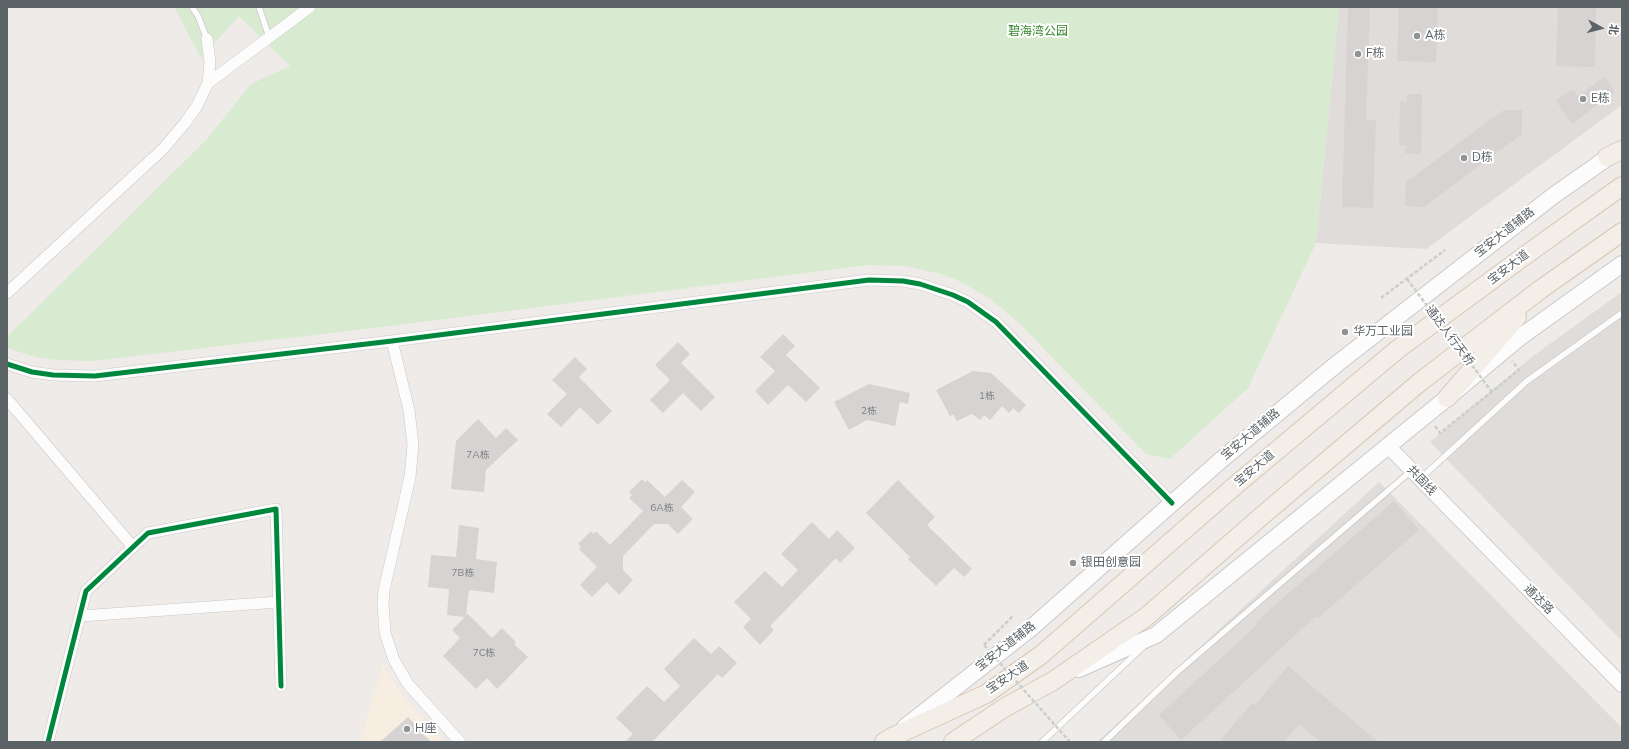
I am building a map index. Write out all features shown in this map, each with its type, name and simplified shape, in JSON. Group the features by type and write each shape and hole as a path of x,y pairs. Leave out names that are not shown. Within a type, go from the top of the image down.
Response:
{"main road":[{"name":"宝安大道辅路","path":"888,740 1030,629 1172,503 1338,364 1553,196 1617,152"},
{"name":"宝安大道","path":"888,740 986,694 1041,655 1237,484 1398,349 1622,186"},
{"name":"宝安大道","path":"953,742 1004,708 1053,681 1146,617 1264,514 1420,382 1541,289 1622,232"},
{"path":"1053,681 1156,635 1519,338 1622,264"},
{"path":"1447,398 1541,289"}],"street":[{"path":"208,83 310,7"},
{"path":"7,293 163,149 185,123 208,83 210,62 207,40"},
{"path":"7,364 32,372 53,375 95,376 392,341 869,280 892,280 937,288 968,302 996,322 1172,503"},
{"path":"392,341 409,410 413,445 410,477 384,590 383,604 385,633 394,660 408,684 460,742"},
{"path":"7,399 133,547"},
{"name":"共固线","path":"1388,446 1454,515"},
{"path":"48,742 81,616 86,591 148,533 276,509 281,686"},
{"name":"通达路","path":"1454,515 1622,685"},
{"path":"81,616 279,602"}],"lane":[{"path":"192,7 198,16 207,40"},
{"path":"259,7 270,37"},
{"path":"1104,742 1176,673 1527,382 1622,312"},
{"path":"1042,742 1156,635"}],"path":[{"path":"1382,298 1445,250"},
{"path":"1435,425 1440,433 1514,375 1519,370 1511,361"},
{"path":"1013,616 984,645 1070,742"}],"shaded area":[{"path":"1339,7 1622,7 1622,105 1426,249 1316,243"},
{"path":"1622,292 1622,641 1430,442 1533,356"},
{"path":"1379,482 1622,728 1622,742 1097,742"},
{"path":"383,664 399,691 444,742 360,742"}],"green space":[{"name":"碧海湾公园","path":"174,7 1339,7 1316,243 1248,388 1170,459 1146,454 1019,323 991,299 959,281 941,274 905,266 868,265 390,326 93,361 55,360 36,357 7,348 7,337 206,140 251,84 290,66 239,16 201,58"}],"building":[{"path":"1348,7 1370,7 1366,120 1376,120 1373,208 1342,207"},
{"name":"A栋","path":"1399,7 1438,7 1436,62 1397,61"},
{"path":"1558,7 1596,7 1595,67 1556,66"},
{"name":"E栋","path":"1604,77 1615,92 1572,124 1556,101 1572,89 1578,96"},
{"path":"1407,94 1422,94 1421,154 1405,153 1406,146 1399,145 1400,101 1407,102"},
{"name":"D栋","path":"1504,110 1522,110 1522,134 1424,207 1405,206 1406,182"},
{"path":"783,334 795,346 786,355 820,388 806,402 788,385 768,405 755,391 775,371 760,357"},
{"path":"678,342 690,354 681,363 715,397 701,411 683,393 663,413 650,400 670,380 655,365"},
{"path":"575,357 587,369 579,377 612,411 598,425 580,407 561,427 547,414 567,394 552,380"},
{"path":"973,371 991,373 1026,405 1019,413 1013,408 1009,413 1002,406 990,420 984,415 980,420 972,414 957,421 953,414 950,416 936,390"},
{"path":"869,384 910,393 908,404 900,402 895,426 867,420 849,430 834,402"},
{"path":"478,419 496,438 506,428 518,440 486,470 484,492 451,489 456,441"},
{"path":"642,479 645,482 647,480 665,497 682,480 695,492 681,507 693,519 678,534 668,524 654,524 623,556 623,570 633,580 619,595 607,582 592,597 580,585 597,567 579,549 581,547 578,544 591,531 594,534 596,531 610,545 643,511 629,498 632,495 629,492"},
{"path":"898,480 935,517 927,525 972,569 964,577 954,568 936,586 908,559 910,557 866,513"},
{"path":"1394,501 1419,530 1318,618 1316,616 1181,740 1159,715 1258,624 1256,622"},
{"path":"812,522 829,539 837,530 855,548 840,563 836,558 770,626 774,630 760,645 743,627 751,619 734,602 765,571 782,587 798,570 781,554"},
{"path":"459,525 479,528 476,559 497,562 494,593 469,590 466,615 468,614 492,638 502,628 516,642 514,644 528,657 497,689 487,678 476,689 443,656 460,638 452,630 465,617 447,615 449,589 428,587 431,555 456,557"},
{"path":"694,638 711,654 719,646 737,663 722,678 718,674 652,742 625,742 633,734 616,718 647,686 664,702 680,686 664,669"},
{"path":"1288,666 1378,742 1321,742 1299,724 1284,742 1219,742 1252,703 1255,705"},
{"name":"H座","path":"408,717 431,742 380,742"}],"cycle path":[{"path":"7,364 32,372 53,375 95,376 392,341 869,280 903,281 920,284 953,295 968,302 996,322 1172,503"},
{"path":"48,742 86,591 148,533 276,509 281,686"}],"place":[{"name":"A栋","path":"1417,36"},
{"name":"F栋","path":"1358,54"},
{"name":"E栋","path":"1583,99"},
{"name":"D栋","path":"1464,158"},
{"name":"华万工业园","path":"1345,332"},
{"name":"银田创意园","path":"1073,563"},
{"name":"H座","path":"407,729"}]}
